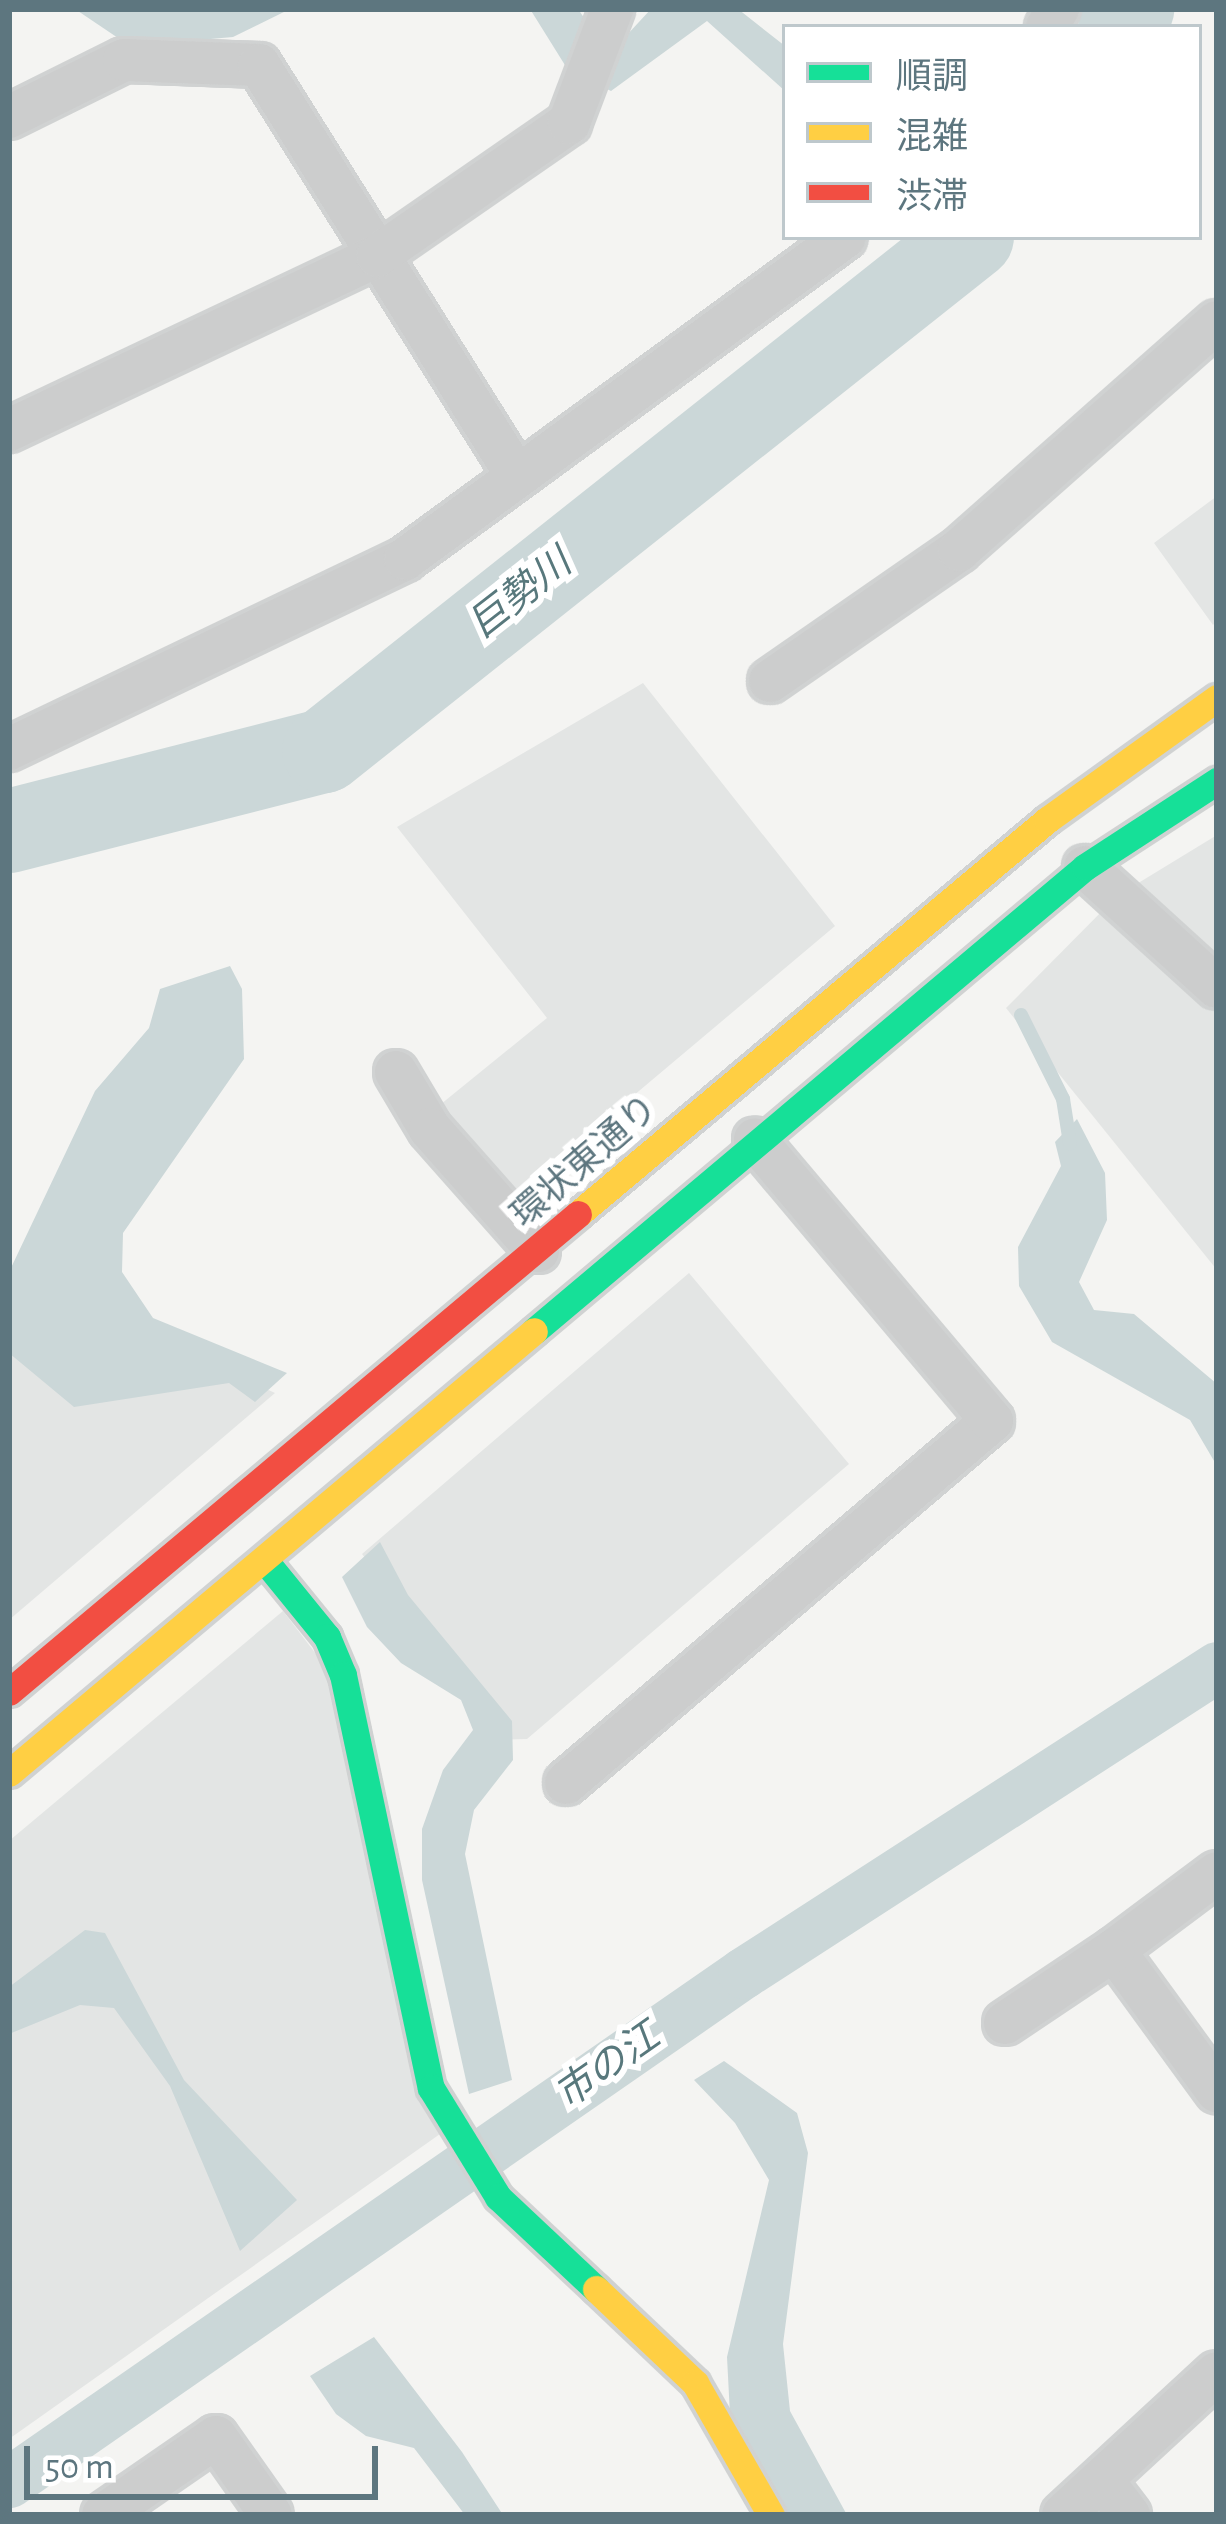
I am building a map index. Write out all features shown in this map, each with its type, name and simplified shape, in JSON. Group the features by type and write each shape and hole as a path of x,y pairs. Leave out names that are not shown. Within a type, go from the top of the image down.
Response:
{"main road":[{"name":"環状東通り","path":"9,1692 1047,820 1217,698"},
{"path":"9,1773 266,1562 755,1140 1085,867 1217,781"},
{"path":"266,1562 327,1637 344,1675 430,2088 456,2142 498,2198 695,2383 771,2515"}],"street":[{"path":"9,430 377,256 569,123 611,9"},
{"path":"9,117 124,60 259,65 514,472"},
{"path":"9,749 405,560 514,472 841,240"},
{"path":"770,681 958,550 1217,322"},
{"path":"1085,867 1217,987"},
{"path":"396,1072 430,1129 538,1251"},
{"path":"566,1784 992,1421 755,1140"},
{"path":"1005,2023 1217,1873"},
{"path":"1114,1950 1217,2091"},
{"path":"1063,2515 1217,2373"},
{"path":"103,2515 216,2438 271,2515"},
{"path":"1103,2481 1129,2515"}],"shaded area":[{"path":"75,9 290,9 233,37 188,41 121,40"},
{"path":"530,9 578,9 589,25 626,36 651,9 738,9 782,44 782,88 707,21 611,91 568,70"},
{"path":"1217,496 1217,621 1213,625 1154,543"},
{"path":"643,683 835,926 507,1202 430,1113 547,1018 397,827"},
{"path":"1217,835 1217,1270 1006,1008 1117,896"},
{"path":"230,966 242,989 244,1059 123,1233 122,1272 153,1318 287,1373 255,1402 229,1383 74,1407 9,1353 9,1272 95,1091 149,1028 160,989"},
{"path":"1077,1119 1105,1173 1107,1220 1079,1282 1094,1310 1134,1314 1217,1384 1217,1466 1190,1420 1052,1342 1019,1286 1018,1247 1061,1166 1055,1142"},
{"path":"689,1273 849,1464 527,1739 492,1740 467,1687 362,1554"},
{"path":"134,1328 275,1393 9,1620 9,1333"},
{"path":"380,1542 408,1595 512,1721 513,1760 474,1810 465,1854 512,2080 469,2094 422,1880 422,1829 443,1770 473,1730 461,1700 401,1663 367,1627 342,1577"},
{"path":"283,1611 326,1667 440,2134 9,2439 9,1841"},
{"path":"85,1930 105,1933 184,2080 297,2200 240,2251 170,2086 114,2008 80,2005 9,2034 9,1987"},
{"path":"724,2061 797,2113 808,2153 783,2344 790,2411 847,2515 788,2515 730,2415 727,2357 769,2180 735,2123 694,2080"},
{"path":"374,2337 462,2452 503,2515 465,2515 414,2448 366,2436 336,2414 310,2376"}],"waterway":[{"name":"巨勢川","path":"1122,24 1132,9"},
{"name":"巨勢川","path":"9,831 324,751 968,240"},
{"path":"1021,1015 1063,1099 1070,1143"},
{"name":"市の江","path":"9,2482 743,1973 1217,1667"}],"traffic: fast":[{"path":"534,1331 1085,867 1217,781"},
{"path":"266,1562 327,1637 343,1675 431,2088 498,2197 596,2289"}],"traffic: slow":[{"path":"578,1214 1047,820 1217,698"},
{"path":"9,1773 534,1331"},
{"path":"596,2289 695,2383 771,2515"}],"traffic: jam":[{"path":"9,1692 578,1214"}]}
